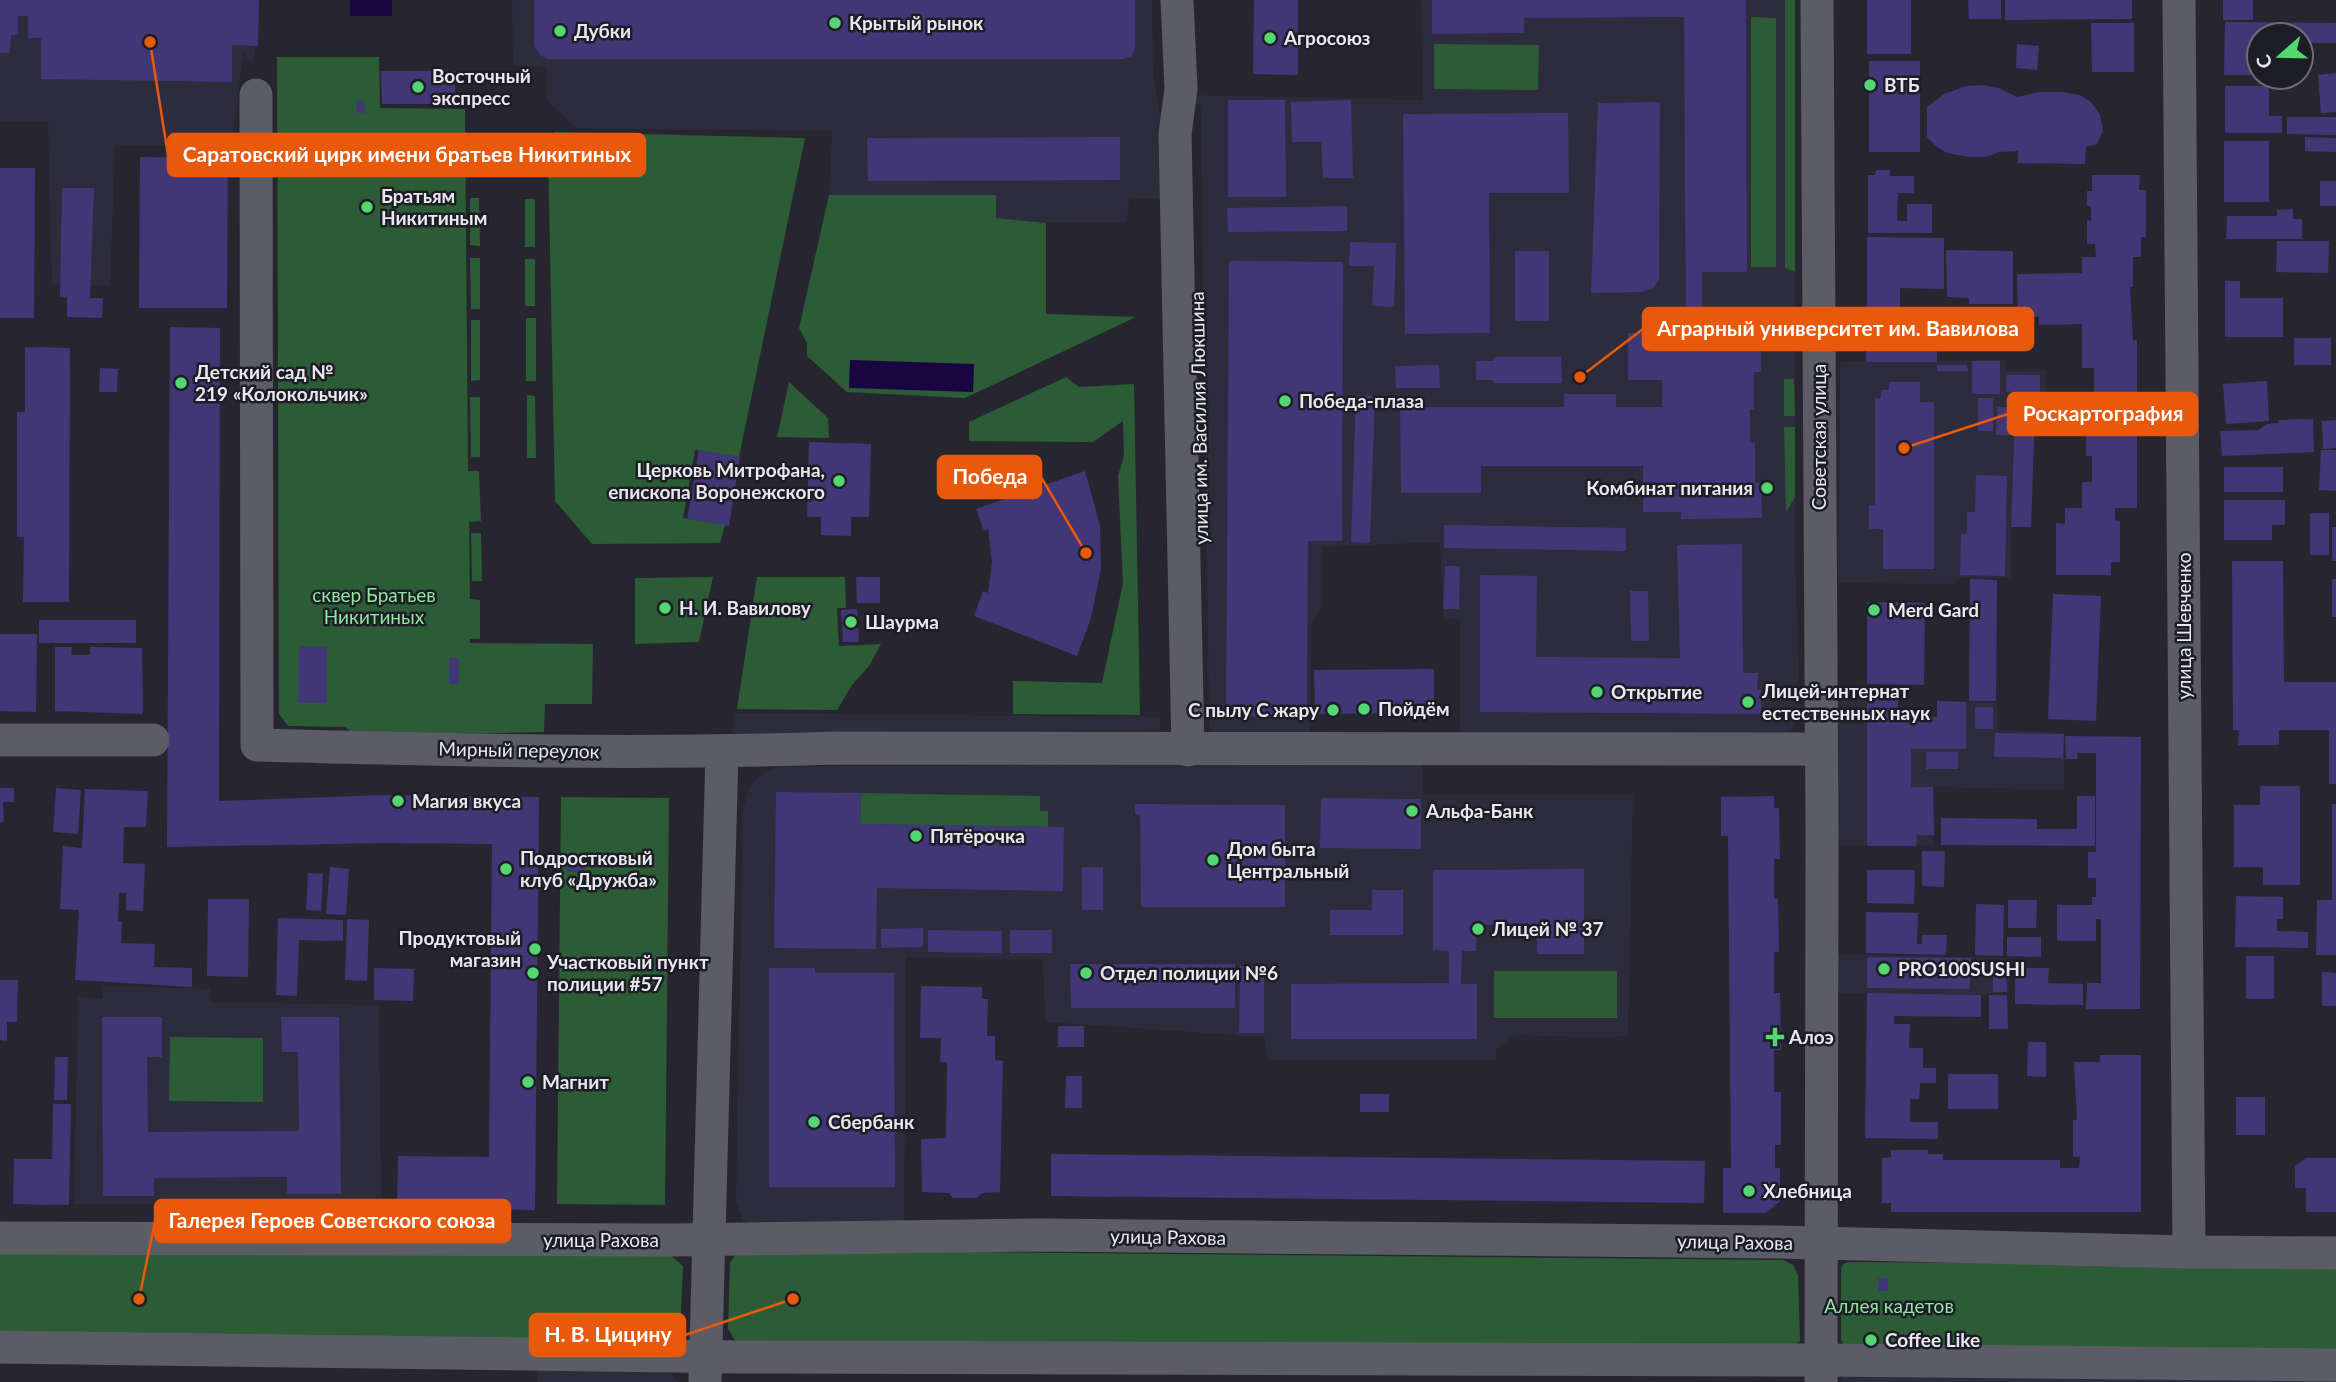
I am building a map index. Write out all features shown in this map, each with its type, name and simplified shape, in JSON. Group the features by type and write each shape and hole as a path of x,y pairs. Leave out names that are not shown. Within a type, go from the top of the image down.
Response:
{"street":[{"name":"улица им. Василия Люкшина","path":"1177,0 1181,89 1194,132 1195,750"},
{"name":"Советская улица","path":"1817,0 1822,832 1821,1371"},
{"name":"улица Шевченко","path":"2179,0 2189,1252"},
{"name":"Мирный переулок","path":"256,95 257,745 722,752 834,748 1821,749"},
{"path":"0,740 153,740"},
{"path":"706,1368 722,752"},
{"name":"улица Рахова","path":"0,1238 708,1239 1030,1235 2336,1253"},
{"path":"0,1347 706,1368 1821,1371 2336,1365"}],"shaded area":[{"path":"0,0 255,0 254,65 243,53 232,145 115,145 110,285 52,285 48,122 0,122"},
{"path":"350,0 392,0 392,16 350,16"},
{"path":"512,0 1152,0 1153,71 1161,124 1161,199 1129,198 1127,222 1046,223 995,218 995,195 829,195 832,131 577,128 549,103 546,93 546,67 513,66"},
{"path":"1421,0 1795,0 1795,558 1800,715 1790,732 1778,735 1460,736 1460,619 1444,619 1440,542 1322,547 1322,608 1311,625 1310,736 1214,736 1209,726 1201,108 1189,95 1423,100"},
{"path":"850,360 974,364 973,392 849,388"},
{"path":"2006,360 2006,371 2045,369 2046,396 2016,398 2011,578 1960,578 1953,584 1838,583 1840,362"},
{"path":"1837,695 1898,695 1899,717 1937,717 1937,701 1997,702 1998,730 2064,733 2064,790 1934,787 1933,845 1837,846"},
{"path":"736,713 1160,717 1160,730 731,736"},
{"path":"1422,763 1423,795 1633,795 1628,1035 1605,1038 1515,1035 1496,1050 1496,1060 1268,1060 1264,1037 1045,1022 1043,959 906,957 904,1227 752,1226 742,1218 736,1202 743,808 750,786 764,773 779,767"},
{"path":"1836,954 2009,958 2009,992 1981,995 1836,993"},
{"path":"103,986 210,989 210,1002 379,1005 381,1205 74,1204 78,996 103,999"},
{"path":"538,1367 665,1368 678,1382 537,1382"},
{"path":"1844,1372 2336,1377 2336,1382 1840,1382"}],"green space":[{"path":"1785,0 1795,0 1795,272 1785,268"},
{"path":"1751,17 1776,18 1776,267 1751,267"},
{"path":"1434,44 1539,45 1538,90 1434,89"},
{"name":"сквер Братьев Никитиных","path":"277,57 379,57 380,108 465,109 468,471 479,471 481,521 469,522 470,599 480,600 480,639 470,639 470,643 593,644 592,704 545,704 544,732 357,736 345,727 288,726 279,714"},
{"path":"554,132 805,138 739,457 695,450 683,518 725,525 720,543 592,544 555,501 548,148"},
{"path":"829,195 996,195 996,218 1046,223 1046,314 1136,317 965,398 847,392 807,356 807,343 799,328"},
{"path":"470,198 479,198 480,246 470,245"},
{"path":"525,199 535,199 535,247 525,247"},
{"path":"470,258 480,258 480,309 471,309"},
{"path":"525,259 535,259 535,306 525,306"},
{"path":"526,318 536,318 536,381 526,381"},
{"path":"471,320 480,320 480,380 471,381"},
{"path":"1066,377 1079,387 1134,384 1140,715 1013,714 1013,681 1102,683 1123,583 1118,476 1124,456 1123,421 1093,442 969,441 969,422"},
{"path":"1784,379 1794,379 1795,416 1784,416"},
{"path":"789,382 828,418 829,438 777,437"},
{"path":"527,395 535,396 536,458 527,458"},
{"path":"470,397 480,397 480,457 471,457"},
{"path":"1784,427 1795,427 1795,497 1786,512"},
{"path":"471,533 481,533 482,581 472,581"},
{"path":"713,577 699,642 635,644 635,578"},
{"path":"757,577 845,577 846,608 837,608 839,646 881,644 869,666 852,685 837,710 737,709"},
{"path":"861,793 1040,796 1040,811 1048,811 1048,827 860,824"},
{"path":"561,797 669,798 665,1205 557,1204"},
{"path":"1494,971 1617,971 1617,1018 1494,1018"},
{"path":"170,1037 263,1038 263,1102 169,1101"},
{"path":"751,1250 1783,1260 1793,1265 1798,1275 1800,1341 1793,1346 736,1342 728,1329 730,1263 737,1252"},
{"path":"0,1253 671,1256 683,1266 680,1332 669,1340 0,1335"},
{"name":"Аллея кадетов","path":"1843,1264 2336,1265 2336,1352 1845,1347 1841,1340 1841,1269"}],"building":[{"path":"0,0 259,0 258,46 232,45 232,82 41,79 41,38 28,38 28,16 18,16 18,35 11,35 10,53 0,53"},
{"name":"Крытый рынок","path":"534,0 1135,0 1135,48 1132,56 1123,59 547,59 540,55 534,46"},
{"path":"1254,0 1298,0 1298,75 1253,74"},
{"path":"1432,0 1746,0 1747,272 1702,272 1702,333 1761,332 1761,372 1754,372 1750,443 1755,443 1755,483 1761,483 1762,518 1681,519 1681,512 1643,512 1643,466 1481,466 1481,493 1401,493 1400,407 1564,407 1564,394 1616,394 1616,407 1662,407 1662,380 1628,380 1628,333 1686,333 1684,17 1524,18 1524,33 1432,34"},
{"path":"1867,0 1911,0 1911,54 1867,54"},
{"path":"1968,0 2001,0 2001,19 1969,19"},
{"path":"2005,0 2132,0 2132,19 2005,20"},
{"path":"2223,0 2253,0 2253,20 2223,20"},
{"path":"2225,22 2245,22 2245,75 2224,75"},
{"path":"2091,23 2134,23 2134,72 2092,72"},
{"path":"2315,23 2336,23 2336,43 2315,43"},
{"path":"2017,44 2039,46 2037,70 2016,68"},
{"path":"1869,61 1920,61 1920,152 1869,152"},
{"name":"Восточный экспресс","path":"381,71 455,71 455,104 382,104"},
{"path":"2336,73 2336,112 2321,113 2318,75"},
{"path":"1966,86 1999,88 2017,97 2038,92 2061,92 2080,95 2091,102 2100,115 2103,131 2097,144 2086,147 2085,164 2018,163 2018,151 1970,157 1947,153 1936,146 1927,137 1927,107 1944,94"},
{"path":"2225,86 2245,86 2245,91 2269,91 2269,116 2282,116 2282,133 2225,133"},
{"path":"1228,100 1285,100 1286,197 1228,197"},
{"path":"1351,100 1353,178 1323,178 1321,142 1292,142 1291,102"},
{"path":"356,101 364,101 365,113 357,113"},
{"path":"1660,102 1659,279 1653,288 1643,292 1591,293 1598,103"},
{"path":"1568,113 1569,193 1489,193 1490,333 1405,334 1403,114"},
{"path":"2287,117 2336,117 2336,135 2287,134"},
{"path":"1120,137 1120,180 868,181 867,138"},
{"path":"2305,137 2336,138 2336,152 2305,151"},
{"path":"2224,141 2269,141 2269,202 2224,202"},
{"path":"140,157 228,158 227,308 139,308"},
{"path":"0,168 35,168 34,318 0,318"},
{"path":"1876,170 1890,170 1890,176 1914,176 1914,193 1898,193 1897,221 1907,221 1907,204 1932,204 1932,233 1868,233 1868,175 1875,175"},
{"path":"2092,175 2140,175 2139,190 2146,190 2146,237 2141,237 2141,257 2133,257 2133,287 2130,287 2133,340 2137,340 2137,508 2115,508 2115,520 2120,521 2120,562 2111,562 2111,575 2056,575 2056,523 2065,524 2065,508 2082,508 2082,482 2092,482 2092,456 2086,456 2086,427 2081,427 2081,394 2094,394 2094,368 2082,368 2082,324 2039,325 2039,317 2018,317 2017,274 2082,273 2082,257 2096,257 2095,244 2087,244 2087,220 2091,221 2091,206 2087,206 2087,191 2092,191"},
{"path":"2320,181 2336,181 2336,206 2320,206"},
{"path":"62,188 94,188 90,298 103,298 102,318 67,317 67,298 60,297"},
{"path":"1347,206 1347,231 1228,232 1227,208"},
{"path":"2293,209 2293,219 2302,219 2302,239 2226,239 2227,216 2277,216 2277,210"},
{"path":"1867,237 1944,238 1944,289 1900,288 1900,319 1867,318"},
{"path":"2277,241 2329,241 2328,273 2276,272"},
{"path":"1350,242 1396,243 1394,307 1372,306 1374,266 1349,266"},
{"path":"1946,250 2013,251 2013,304 1969,304 1969,298 1947,297"},
{"path":"1515,251 1549,251 1549,321 1515,321"},
{"name":"Победа-плаза","path":"1229,261 1343,262 1342,541 1308,541 1307,717 1226,716"},
{"path":"2225,281 2240,281 2240,298 2283,298 2283,337 2225,337"},
{"path":"1866,323 1937,323 1937,362 1866,362"},
{"path":"170,327 220,328 219,801 385,795 539,797 535,1210 397,1208 398,1156 489,1157 492,844 167,847"},
{"path":"2294,338 2331,338 2331,365 2294,365"},
{"path":"25,347 70,348 69,602 23,602 24,537 17,537 17,412 25,412"},
{"path":"1493,357 1561,357 1562,383 1493,383 1493,380 1476,380 1476,361 1494,361"},
{"path":"1972,361 2000,361 2000,394 1972,394"},
{"path":"1439,365 1440,388 1396,388 1395,366"},
{"path":"1937,365 1967,365 1968,371 1937,371"},
{"path":"100,368 118,369 117,392 99,392"},
{"path":"2006,375 2040,375 2040,392 2006,392"},
{"path":"2267,381 2269,421 2226,424 2223,384"},
{"path":"1889,382 1920,382 1920,402 1934,402 1934,569 1883,569 1883,529 1869,529 1869,505 1875,505 1875,398 1881,398 1881,390 1889,390"},
{"path":"1356,395 1375,396 1370,543 1351,542"},
{"path":"1978,398 1993,398 1993,431 1978,431"},
{"path":"1997,407 2013,407 2013,435 1996,435"},
{"path":"2015,413 2035,414 2031,527 2011,527"},
{"path":"2313,419 2314,452 2222,456 2220,431 2258,430 2267,424 2278,423 2279,420"},
{"path":"2336,420 2336,448 2323,449 2322,421"},
{"name":"Церковь Митрофана, епископа Воронежского","path":"809,442 871,444 869,517 851,517 851,536 821,535 821,517 807,517"},
{"path":"699,450 740,457 729,526 687,519"},
{"path":"2321,450 2336,450 2336,491 2319,490"},
{"path":"2224,467 2283,467 2283,492 2224,492"},
{"path":"1085,471 1100,525 1101,568 1091,618 1077,656 974,616 983,591 988,593 992,562 988,529 984,531 976,509"},
{"path":"1976,475 2007,476 2005,576 1960,575 1961,534 1967,534 1967,512 1975,512"},
{"path":"2224,500 2285,500 2285,525 2272,525 2272,540 2224,540"},
{"path":"2310,513 2329,513 2329,555 2310,555"},
{"path":"1444,525 1626,528 1626,551 1444,548"},
{"path":"2332,527 2336,527 2336,561 2332,561"},
{"path":"1742,544 1743,673 1758,673 1757,690 1761,690 1761,714 1480,712 1480,575 1537,576 1536,657 1680,658 1677,545"},
{"path":"2232,561 2283,561 2284,682 2336,682 2336,784 2329,784 2329,730 2279,730 2279,745 2238,745 2239,730 2233,730"},
{"path":"1445,566 1460,566 1459,609 1443,609"},
{"path":"856,577 880,577 880,603 857,603"},
{"path":"1970,579 1997,580 1996,701 1969,701"},
{"path":"2332,579 2336,579 2336,617 2332,617"},
{"path":"1630,591 1648,591 1649,641 1631,641"},
{"path":"2053,594 2101,596 2096,721 2048,719"},
{"path":"1867,602 1925,603 1924,685 1867,684"},
{"path":"857,609 859,642 843,642 841,610"},
{"path":"39,620 136,620 136,643 39,643"},
{"path":"0,634 37,634 36,712 0,711"},
{"path":"299,646 327,647 327,703 298,703"},
{"path":"55,647 72,647 71,655 90,655 90,647 142,648 143,714 55,711"},
{"path":"449,658 459,658 459,684 449,684"},
{"path":"1434,669 1434,713 1315,714 1314,670"},
{"path":"1867,695 1898,695 1898,717 1937,717 1937,701 1966,702 1966,749 1911,749 1911,787 1933,787 1934,835 1917,835 1916,846 1867,846"},
{"path":"1975,707 1993,707 1993,729 1975,729"},
{"path":"1995,733 2064,734 2063,758 1994,757"},
{"path":"2065,736 2141,737 2140,1009 2086,1009 2087,983 2101,983 2101,919 2096,919 2096,941 2057,941 2057,905 2092,905 2092,897 2096,897 2096,878 2088,878 2088,852 2096,852 2096,753 2077,753 2078,759 2066,759"},
{"path":"1926,752 1958,752 1958,769 1926,769"},
{"path":"2260,786 2300,786 2300,885 2263,885 2263,867 2234,867 2234,805 2260,805"},
{"path":"0,788 14,788 14,802 3,802 4,822 0,822"},
{"path":"56,788 81,790 78,834 53,832"},
{"path":"85,789 148,791 146,827 124,827 123,863 145,864 143,911 126,910 126,893 119,893 118,921 122,921 121,943 155,944 154,967 192,968 192,987 75,980 79,910 60,909 63,846 82,848"},
{"path":"776,792 861,793 860,824 1064,827 1063,891 877,888 876,949 774,948"},
{"path":"1774,796 1774,808 1779,808 1780,859 1774,859 1774,899 1778,899 1779,952 1774,952 1774,993 1780,993 1781,1050 1774,1050 1774,1092 1781,1092 1781,1145 1775,1145 1775,1168 1780,1168 1780,1201 1766,1213 1723,1213 1723,1168 1731,1168 1728,836 1721,836 1721,797"},
{"path":"2077,796 2095,796 2095,846 1941,845 1941,818 2037,819 2037,829 2077,829"},
{"path":"1321,798 1421,799 1421,849 1320,848"},
{"name":"Дом быта Центральный","path":"1135,804 1285,805 1285,907 1141,907 1140,814 1135,814"},
{"path":"2332,804 2336,804 2336,955 2316,955 2317,900 2332,900"},
{"path":"1922,851 1945,851 1944,887 1922,886"},
{"path":"567,856 585,856 585,872 567,872"},
{"path":"330,867 349,869 346,915 326,914"},
{"path":"1082,867 1103,867 1103,910 1082,910"},
{"path":"1584,869 1584,954 1537,954 1537,925 1477,925 1476,951 1462,951 1461,984 1477,984 1477,1039 1291,1039 1291,984 1449,983 1449,951 1433,950 1433,870"},
{"path":"1867,870 1915,870 1914,904 1867,903"},
{"path":"308,873 323,874 321,911 306,910"},
{"path":"1372,890 1403,890 1403,935 1330,935 1330,910 1372,910"},
{"path":"2236,896 2283,897 2283,919 2277,919 2277,931 2308,932 2308,948 2235,947"},
{"path":"208,899 249,899 248,977 207,976"},
{"path":"2008,900 2037,900 2036,928 2008,928"},
{"path":"1976,904 2004,905 2003,956 1975,955"},
{"path":"1866,912 1918,913 1917,944 1922,944 1922,935 1947,935 1946,955 1866,953"},
{"path":"278,918 343,920 343,941 299,940 297,996 276,995"},
{"path":"347,919 369,920 367,981 345,980"},
{"path":"923,928 923,947 881,948 881,929"},
{"path":"928,930 1002,931 1002,953 928,952"},
{"path":"1010,930 1052,930 1052,953 1010,953"},
{"path":"2007,937 2041,937 2041,957 2007,956"},
{"path":"2246,956 2274,956 2274,999 2246,999"},
{"path":"1867,957 1971,958 1970,989 1867,988"},
{"path":"1070,964 1235,964 1235,1008 1071,1008"},
{"path":"1240,966 1264,966 1264,1033 1239,1033"},
{"path":"374,968 414,969 413,1001 374,1000"},
{"path":"769,968 815,968 815,973 894,973 895,1187 769,1187"},
{"path":"2015,968 2049,968 2048,983 2083,984 2083,1005 2015,1004"},
{"path":"1993,971 2006,971 2007,992 1993,992"},
{"path":"2322,972 2336,973 2336,1006 2322,1006"},
{"path":"0,980 18,980 17,1022 7,1022 7,1041 0,1040"},
{"path":"921,986 982,987 982,999 988,999 987,1036 995,1036 995,1060 1003,1061 1000,1192 982,1193 977,1198 953,1198 949,1193 922,1192 921,1139 946,1138 947,1062 940,1062 941,1038 920,1038"},
{"path":"1867,993 1981,995 1981,1017 1894,1016 1894,1024 1910,1024 1909,1048 1923,1048 1923,1068 1936,1068 1936,1083 1920,1083 1919,1099 1910,1099 1910,1122 1938,1122 1938,1139 1865,1138"},
{"path":"1989,995 2007,995 2008,1029 1989,1029"},
{"path":"102,1017 162,1017 162,1057 147,1057 148,1132 299,1131 298,1052 282,1052 281,1017 339,1017 341,1194 287,1194 287,1177 154,1178 154,1196 103,1196"},
{"path":"1058,1026 1084,1026 1084,1047 1058,1047"},
{"path":"2028,1042 2046,1042 2046,1077 2027,1076"},
{"path":"2100,1055 2141,1055 2141,1212 1891,1212 1891,1203 1882,1203 1882,1158 1891,1157 1891,1150 1928,1150 1928,1154 1943,1154 1943,1160 2060,1160 2060,1168 2079,1168 2080,1157 2073,1157 2073,1120 2077,1120 2074,1062 2100,1062"},
{"path":"55,1057 68,1057 67,1100 54,1100"},
{"path":"1948,1074 1998,1074 1998,1109 1948,1109"},
{"path":"1066,1076 1082,1076 1082,1108 1065,1108"},
{"path":"1360,1094 1389,1094 1389,1112 1360,1112"},
{"path":"2236,1097 2265,1097 2265,1135 2236,1135"},
{"path":"53,1104 71,1104 69,1205 13,1204 14,1159 52,1159"},
{"path":"1051,1154 1705,1161 1704,1203 1051,1196"},
{"path":"2306,1158 2336,1158 2336,1212 2306,1212 2306,1188 2295,1188 2295,1166"},
{"path":"1878,1278 1888,1278 1888,1291 1878,1291"},
{"name":"Coffee Like","path":"1866,1333 1876,1333 1876,1346 1866,1346"}],"place":[{"name":"Крытый рынок","path":"835,23"},
{"name":"Дубки","path":"560,31"},
{"name":"Агросоюз","path":"1270,38"},
{"name":"Саратовский цирк имени братьев Никитиных","path":"150,42"},
{"name":"ВТБ","path":"1870,85"},
{"name":"Восточный экспресс","path":"418,87"},
{"name":"Братьям Никитиным","path":"367,207"},
{"name":"Аграрный университет им. Вавилова","path":"1580,377"},
{"name":"Детский сад № 219 «Колокольчик»","path":"181,383"},
{"name":"Победа-плаза","path":"1285,401"},
{"name":"Роскартография","path":"1904,448"},
{"name":"Церковь Митрофана, епископа Воронежского","path":"839,481"},
{"name":"Комбинат питания","path":"1767,488"},
{"name":"Победа","path":"1086,553"},
{"name":"Н. И. Вавилову","path":"665,608"},
{"name":"Merd Gard","path":"1874,610"},
{"name":"Шаурма","path":"851,622"},
{"name":"Открытие","path":"1597,692"},
{"name":"Лицей-интернат естественных наук","path":"1748,702"},
{"name":"Пойдём","path":"1364,709"},
{"name":"С пылу С жару","path":"1333,710"},
{"name":"Магия вкуса","path":"398,801"},
{"name":"Альфа-Банк","path":"1412,811"},
{"name":"Пятёрочка","path":"916,836"},
{"name":"Дом быта Центральный","path":"1213,860"},
{"name":"Подростковый клуб «Дружба»","path":"506,869"},
{"name":"Лицей № 37","path":"1478,929"},
{"name":"Продуктовый магазин","path":"535,949"},
{"name":"PRO100SUSHI","path":"1884,969"},
{"name":"Участковый пункт полиции #57","path":"533,973"},
{"name":"Отдел полиции №6","path":"1086,973"},
{"name":"Алоэ","path":"1775,1037"},
{"name":"Магнит","path":"528,1082"},
{"name":"Сбербанк","path":"814,1122"},
{"name":"Хлебница","path":"1749,1191"},
{"name":"Галерея Героев Советского союза","path":"139,1299"},
{"name":"Н. В. Цицину","path":"793,1299"},
{"name":"Coffee Like","path":"1871,1340"}]}
